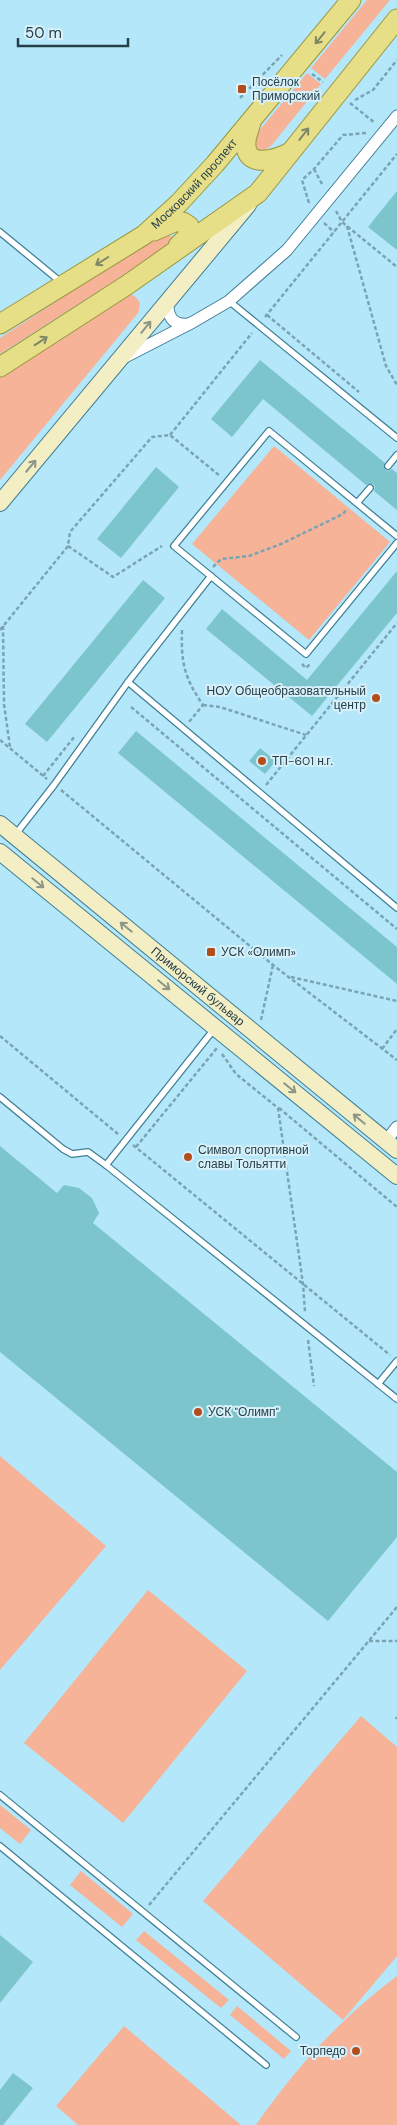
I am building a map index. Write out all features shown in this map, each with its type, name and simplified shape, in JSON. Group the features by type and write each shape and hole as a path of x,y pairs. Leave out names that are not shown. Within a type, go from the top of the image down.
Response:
{"main road":[{"name":"Московский проспект","path":"0,324 144,235 179,203 252,121 350,0"},
{"path":"0,503 258,193 397,19"},
{"path":"252,121 246,143 248,152 254,158 262,162 274,160 289,153"},
{"path":"0,366 127,285 174,250 258,193"},
{"path":"144,235 174,222 184,222 189,226 190,234 174,250"},
{"name":"Приморский бульвар","path":"0,824 391,1146"},
{"path":"0,852 397,1176"}],"street":[{"path":"118,360 193,322 229,301 288,250 397,116"},
{"path":"168,299 167,314 170,320 181,324 193,322"},
{"path":"391,1146 397,1127"}],"lane":[{"path":"0,232 64,284"},
{"path":"229,301 397,438"},
{"path":"397,536 269,431 174,546 306,654 397,543"},
{"path":"388,466 397,454"},
{"path":"355,502 370,488"},
{"path":"14,835 54,785 128,682 183,612 209,574"},
{"path":"128,682 259,793 396,904"},
{"path":"106,1165 216,1027"},
{"path":"0,1098 63,1149 72,1154 88,1152 106,1165 397,1399"},
{"path":"378,1384 397,1361"},
{"path":"0,1796 296,2037"},
{"path":"0,1846 266,2065"}],"path":[{"path":"240,98 284,53"},
{"path":"385,131 348,102 373,90 397,60"},
{"path":"308,71 323,82"},
{"path":"334,232 316,216 302,180 343,135 385,131"},
{"path":"170,435 397,154"},
{"path":"342,222 397,267"},
{"path":"347,226 386,366 397,385"},
{"path":"267,315 366,398"},
{"path":"0,630 68,546 70,532 152,436 170,435 220,476 226,469"},
{"path":"209,574 221,559 249,556 281,544 343,514 355,502"},
{"path":"68,546 113,577 162,546 168,539"},
{"path":"183,612 182,660 186,675 203,705"},
{"path":"249,806 397,623"},
{"path":"3,624 4,704 10,748"},
{"path":"299,662 306,668 312,661"},
{"path":"172,742 203,705"},
{"path":"203,705 220,707 306,736"},
{"path":"131,707 397,929"},
{"path":"43,776 80,730"},
{"path":"0,740 273,965 397,1060"},
{"path":"261,1020 273,965"},
{"path":"289,977 397,1001"},
{"path":"382,1049 397,1030"},
{"path":"0,1036 397,1361"},
{"path":"136,1147 217,1048 236,1074 397,1207"},
{"path":"278,1108 303,1284"},
{"path":"144,1912 397,1607"},
{"path":"369,1641 397,1641"}],"shaded area":[{"path":"367,0 390,0 325,79 311,68"},
{"path":"307,73 321,84 271,146 263,151 256,149 254,139 258,132"},
{"path":"166,232 173,238 166,248 0,354 0,338 155,237"},
{"path":"129,294 139,301 138,313 0,480 0,370"},
{"path":"274,446 390,542 309,640 192,544"},
{"path":"0,1456 106,1546 0,1670"},
{"path":"148,1590 247,1671 123,1823 24,1743"},
{"path":"361,1716 397,1747 397,1956 343,2020 203,1901"},
{"path":"0,1805 31,1830 20,1844 0,1828"},
{"path":"81,1871 133,1914 122,1927 70,1885"},
{"path":"144,1931 229,2000 221,2008 136,1940"},
{"name":"Торпедо","path":"397,1976 397,2125 256,2125 287,2083 320,2044 357,2009"},
{"path":"237,2006 291,2051 284,2059 230,2015"},
{"path":"124,2026 241,2125 78,2125 56,2106"}],"building":[{"path":"397,191 397,250 368,227"},
{"path":"260,360 385,463 385,469 388,471 392,469 397,473 397,510 374,491 375,487 373,484 366,485 263,399 232,437 211,419"},
{"path":"156,467 179,487 121,558 97,539"},
{"path":"397,571 397,613 312,716 206,629 222,609 307,680"},
{"path":"143,580 165,598 47,742 25,724"},
{"path":"136,731 397,947 397,984 118,753"},
{"name":"ТП-601 н.г.","path":"260,748 276,761 265,774 249,761"},
{"name":"УСК \"Олимп\"","path":"0,1146 57,1193 64,1185 79,1188 92,1198 99,1213 93,1223 397,1472 397,1537 328,1621 0,1352"},
{"path":"0,1935 33,1962 0,2003"},
{"path":"13,2073 33,2088 3,2125 0,2125 0,2090"}],"place":[{"name":"Посёлок Приморский","path":"242,89"},
{"name":"НОУ Общеобразовательный центр","path":"376,698"},
{"name":"ТП-601 н.г.","path":"262,761"},
{"name":"УСК «Олимп»","path":"211,952"},
{"name":"Символ спортивной славы Тольятти","path":"188,1157"},
{"name":"УСК \"Олимп\"","path":"198,1412"},
{"name":"Торпедо","path":"356,2051"}]}
